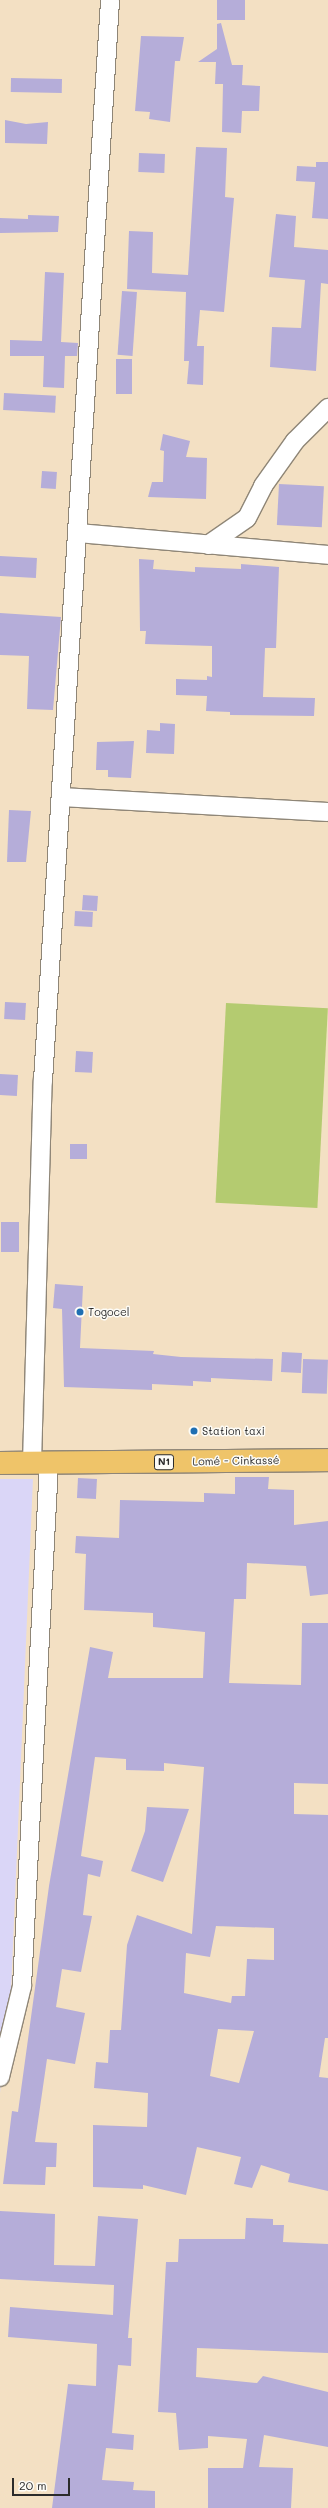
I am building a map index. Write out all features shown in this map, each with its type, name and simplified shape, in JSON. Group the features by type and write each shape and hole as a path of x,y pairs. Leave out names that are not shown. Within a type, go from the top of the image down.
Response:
{"highway":[{"name":"Lomé - Cinkassé","path":"0,1463 328,1460"}],"street":[{"path":"0,2077 22,1986 40,1463 43,1081 110,0"},
{"path":"208,545 247,518 263,486 295,441 328,408"},
{"path":"78,533 328,555"},
{"path":"61,797 328,812"}],"shaded area":[{"path":"0,1479 33,1479 11,1991 0,2093"}],"green space":[{"path":"226,1003 328,1008 317,1208 216,1203"}],"building":[{"path":"217,0 245,0 245,20 217,20"},
{"path":"221,23 232,65 243,65 242,85 260,86 259,111 242,111 241,133 222,132 223,84 215,84 216,62 198,62 217,49 217,24"},
{"path":"141,36 184,37 180,61 175,61 170,122 149,119 150,112 135,111"},
{"path":"11,78 62,79 62,93 11,92"},
{"path":"5,120 26,124 48,122 47,144 5,143"},
{"path":"196,147 227,148 225,197 234,198 224,312 200,310 197,346 204,346 203,385 187,384 189,361 184,361 186,292 127,289 129,231 153,232 152,273 188,275"},
{"path":"139,153 165,154 164,173 138,172"},
{"path":"316,162 328,162 328,219 312,218 315,182 296,181 297,166 316,167"},
{"path":"276,214 296,216 294,247 328,250 328,284 321,283 316,371 270,367 272,327 301,328 305,280 269,277"},
{"path":"28,215 59,216 58,232 0,233 0,218 28,219"},
{"path":"45,272 64,273 61,342 78,343 77,356 65,356 64,388 43,387 44,356 10,356 10,340 42,341"},
{"path":"122,291 137,292 132,356 118,355"},
{"path":"116,359 132,359 132,394 116,394"},
{"path":"4,393 56,396 55,413 3,410"},
{"path":"163,434 190,441 186,457 207,458 206,499 148,497 152,482 163,482 164,451 160,450"},
{"path":"42,471 57,472 56,489 41,488"},
{"path":"279,484 324,486 322,527 277,525"},
{"path":"0,556 37,558 36,578 0,576"},
{"path":"139,559 154,560 153,569 195,572 195,567 241,569 241,564 279,567 276,648 265,648 263,697 315,698 314,716 230,715 230,712 206,711 207,696 176,695 176,679 207,680 207,676 212,677 212,646 145,644 146,631 140,631"},
{"path":"0,613 61,617 53,710 27,709 29,656 0,655"},
{"path":"160,723 175,724 174,754 146,753 147,730 160,731"},
{"path":"134,741 131,778 108,777 108,770 96,770 97,742"},
{"path":"9,810 31,811 26,862 7,862"},
{"path":"83,895 98,896 97,911 82,910"},
{"path":"75,911 93,912 92,927 74,926"},
{"path":"5,1002 26,1003 25,1020 4,1019"},
{"path":"76,1051 93,1052 92,1073 75,1072"},
{"path":"0,1074 18,1075 17,1096 0,1095"},
{"path":"70,1144 87,1144 87,1159 70,1159"},
{"path":"1,1222 19,1222 19,1252 1,1252"},
{"path":"55,1284 83,1286 80,1348 154,1351 153,1354 181,1357 273,1359 272,1381 211,1378 211,1382 193,1381 193,1386 152,1384 152,1390 64,1387 62,1309 53,1308"},
{"path":"282,1352 302,1353 301,1373 281,1372"},
{"path":"303,1359 328,1360 327,1394 302,1393"},
{"path":"235,1477 269,1477 268,1489 294,1490 294,1525 328,1521 328,1594 310,1596 306,1566 247,1563 246,1599 234,1599 229,1683 301,1685 302,1623 328,1623 328,1784 294,1783 294,1814 328,1815 328,2038 325,2038 319,2077 328,2078 328,2191 288,2182 290,2174 261,2165 252,2188 234,2184 241,2157 197,2147 186,2195 143,2185 143,2189 93,2187 93,2125 147,2127 148,2093 94,2088 96,2062 108,2063 110,2030 121,2030 127,1945 137,1915 192,1934 204,1767 164,1763 164,1771 126,1770 126,1759 95,1757 81,1856 103,1861 100,1877 88,1874 83,1915 92,1916 81,1972 62,1969 56,2007 85,2013 75,2064 47,2059 35,2142 57,2143 56,2167 46,2167 45,2185 3,2184 12,2111 18,2112 49,1886 90,1647 113,1652 108,1678 203,1678 205,1632 153,1627 153,1613 84,1610 86,1554 75,1553 76,1536 119,1538 120,1500 204,1502 204,1493 235,1494","holes":["216,1926 274,1928 274,1960 247,1959 245,1996 232,1996 231,2003 184,1993 186,1953 210,1957","218,2029 254,2031 239,2083 210,2076"]},
{"path":"78,1478 97,1479 96,1499 77,1498"},
{"path":"147,1807 189,1809 163,1882 131,1871 145,1831"},
{"path":"0,2211 55,2214 54,2265 95,2266 98,2216 138,2219 128,2338 132,2338 131,2366 118,2365 112,2433 134,2435 133,2450 106,2448 102,2480 134,2482 133,2490 155,2491 155,2508 52,2508 68,2384 96,2386 97,2344 8,2337 10,2307 113,2315 114,2285 0,2279"},
{"path":"246,2218 273,2219 273,2225 284,2225 283,2242 328,2244 328,2353 197,2348 196,2377 257,2383 263,2376 328,2392 328,2447 264,2435 259,2467 293,2468 291,2508 208,2508 208,2468 243,2468 247,2439 208,2436 208,2448 179,2450 176,2413 158,2412 166,2262 178,2262 179,2239 245,2239"}],"place":[{"name":"Togocel","path":"80,1312"},
{"name":"Station taxi","path":"194,1431"}]}
